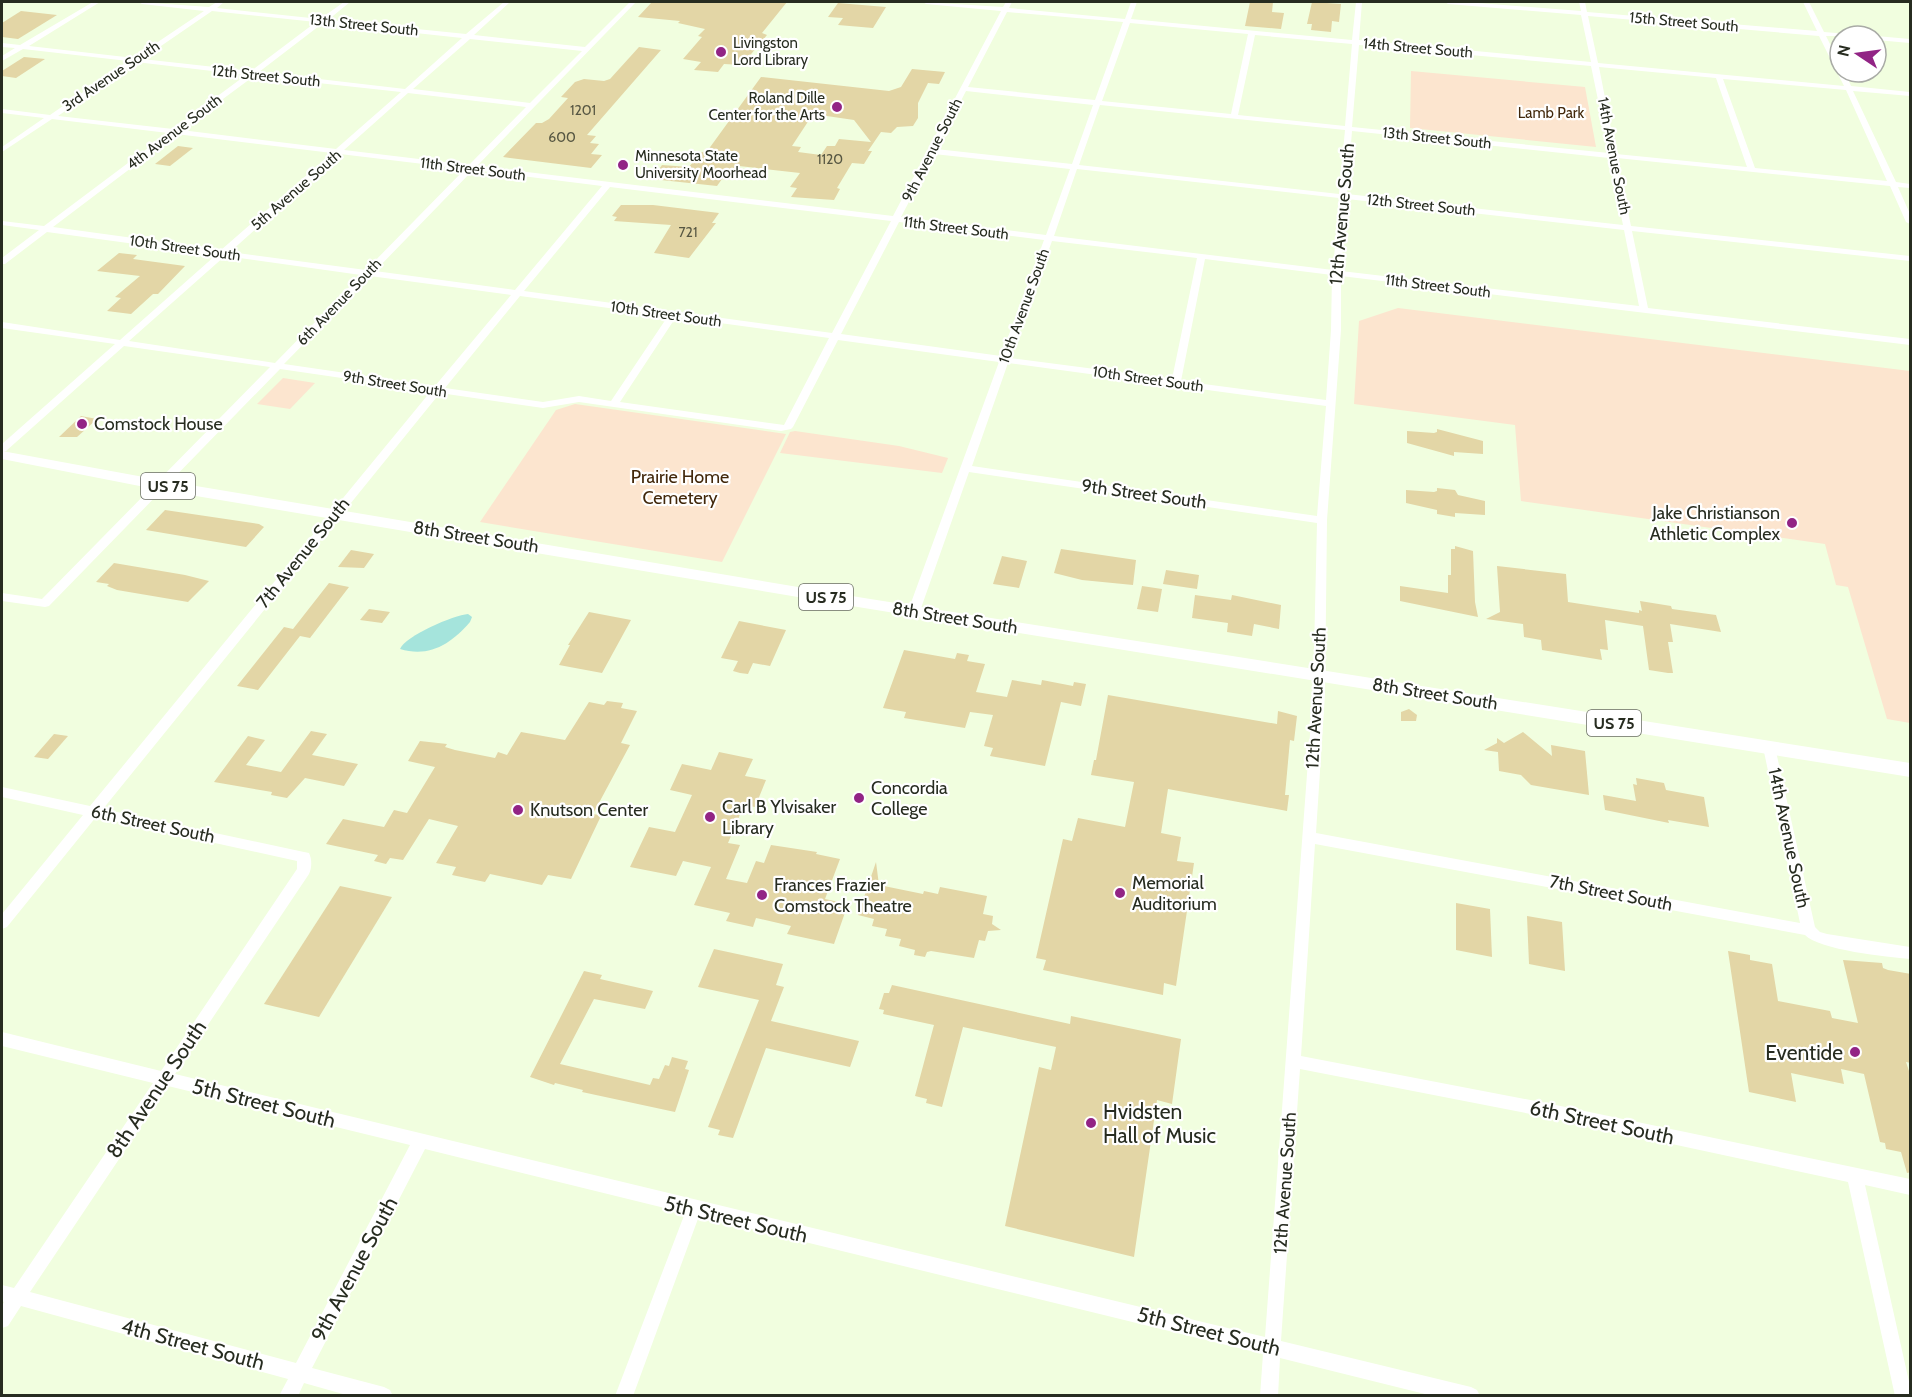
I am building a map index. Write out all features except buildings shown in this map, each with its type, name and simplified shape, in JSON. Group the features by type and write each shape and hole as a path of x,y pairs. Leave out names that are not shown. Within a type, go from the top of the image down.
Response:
{"main road":[{"name":"8th Street South","path":"2,455 160,485 914,611 1911,770"}],"street":[{"path":"2,59 97,2"},
{"name":"13th Street South","path":"142,2 586,49"},
{"name":"3rd Avenue South","path":"2,150 221,2"},
{"name":"4th Avenue South","path":"2,262 347,2"},
{"name":"5th Avenue South","path":"2,449 507,2"},
{"name":"6th Avenue South","path":"2,597 45,603 633,2"},
{"name":"14th Street South","path":"926,2 1007,5 1127,21 1911,94"},
{"name":"10th Avenue South","path":"914,611 1134,2"},
{"name":"12th Avenue South","path":"1269,1395 1318,675 1322,520 1331,404 1337,274 1359,2"},
{"name":"15th Street South","path":"1448,2 1828,34"},
{"name":"14th Avenue South","path":"1582,2 1644,310"},
{"path":"1806,2 1828,46"},
{"name":"9th Avenue South","path":"788,427 1007,5"},
{"path":"1234,117 1252,33"},
{"path":"1888,39 1911,41"},
{"name":"12th Street South","path":"2,45 531,105"},
{"path":"1719,77 1752,170"},
{"path":"1847,84 1911,222"},
{"name":"13th Street South","path":"963,89 1911,186"},
{"name":"11th Street South","path":"2,111 1201,258 1911,342"},
{"name":"12th Street South","path":"931,151 1911,259"},
{"name":"7th Avenue South","path":"2,923 334,514 607,185"},
{"name":"10th Street South","path":"2,223 1331,404"},
{"path":"1176,383 1201,258"},
{"path":"614,404 673,315"},
{"name":"9th Street South","path":"2,324 437,391 543,405 579,399 788,427"},
{"name":"9th Street South","path":"966,468 1322,520"},
{"name":"14th Avenue South","path":"1769,747 1809,930"},
{"name":"6th Street South","path":"2,792 304,856"},
{"name":"7th Street South","path":"1308,837 1809,930 1815,936 1827,940 1911,953"},
{"name":"8th Avenue South","path":"2,1320 9,1295 163,1078 303,870 304,856"},
{"name":"5th Street South","path":"2,1039 694,1209 1472,1395"},
{"name":"6th Street South","path":"1293,1061 1551,1111 1911,1187"},
{"name":"9th Avenue South","path":"288,1395 420,1142"},
{"path":"1855,1176 1904,1395"},
{"path":"624,1395 694,1209"},
{"name":"4th Street South","path":"9,1295 384,1395"}],"green space":[{"name":"Lamb Park","path":"1411,71 1585,87 1596,147 1410,128"},
{"name":"Jake Christianson Athletic Complex","path":"1398,308 1910,371 1910,723 1887,719 1848,587 1836,585 1825,544 1521,501 1515,425 1354,404 1359,321"},
{"path":"283,378 315,383 290,409 257,404"},
{"name":"Prairie Home Cemetery","path":"575,404 786,434 722,562 480,522 556,410"},
{"path":"790,432 899,446 948,458 942,473 780,453"}],"water":[{"path":"468,614 472,617 470,622 447,643 421,652 400,649 411,638 431,627"}],"place":[{"name":"Livingston Lord Library","path":"721,52"},
{"name":"Roland Dille Center for the Arts","path":"837,107"},
{"name":"Minnesota State University Moorhead","path":"623,165"},
{"name":"Comstock House","path":"82,424"},
{"name":"Jake Christianson Athletic Complex","path":"1792,523"},
{"name":"Concordia College","path":"859,798"},
{"name":"Knutson Center","path":"518,810"},
{"name":"Carl B Ylvisaker Library","path":"710,817"},
{"name":"Memorial Auditorium","path":"1120,893"},
{"name":"Frances Frazier Comstock Theatre","path":"762,895"},
{"name":"Eventide","path":"1855,1052"},
{"name":"Hvidsten Hall of Music","path":"1091,1123"}]}
